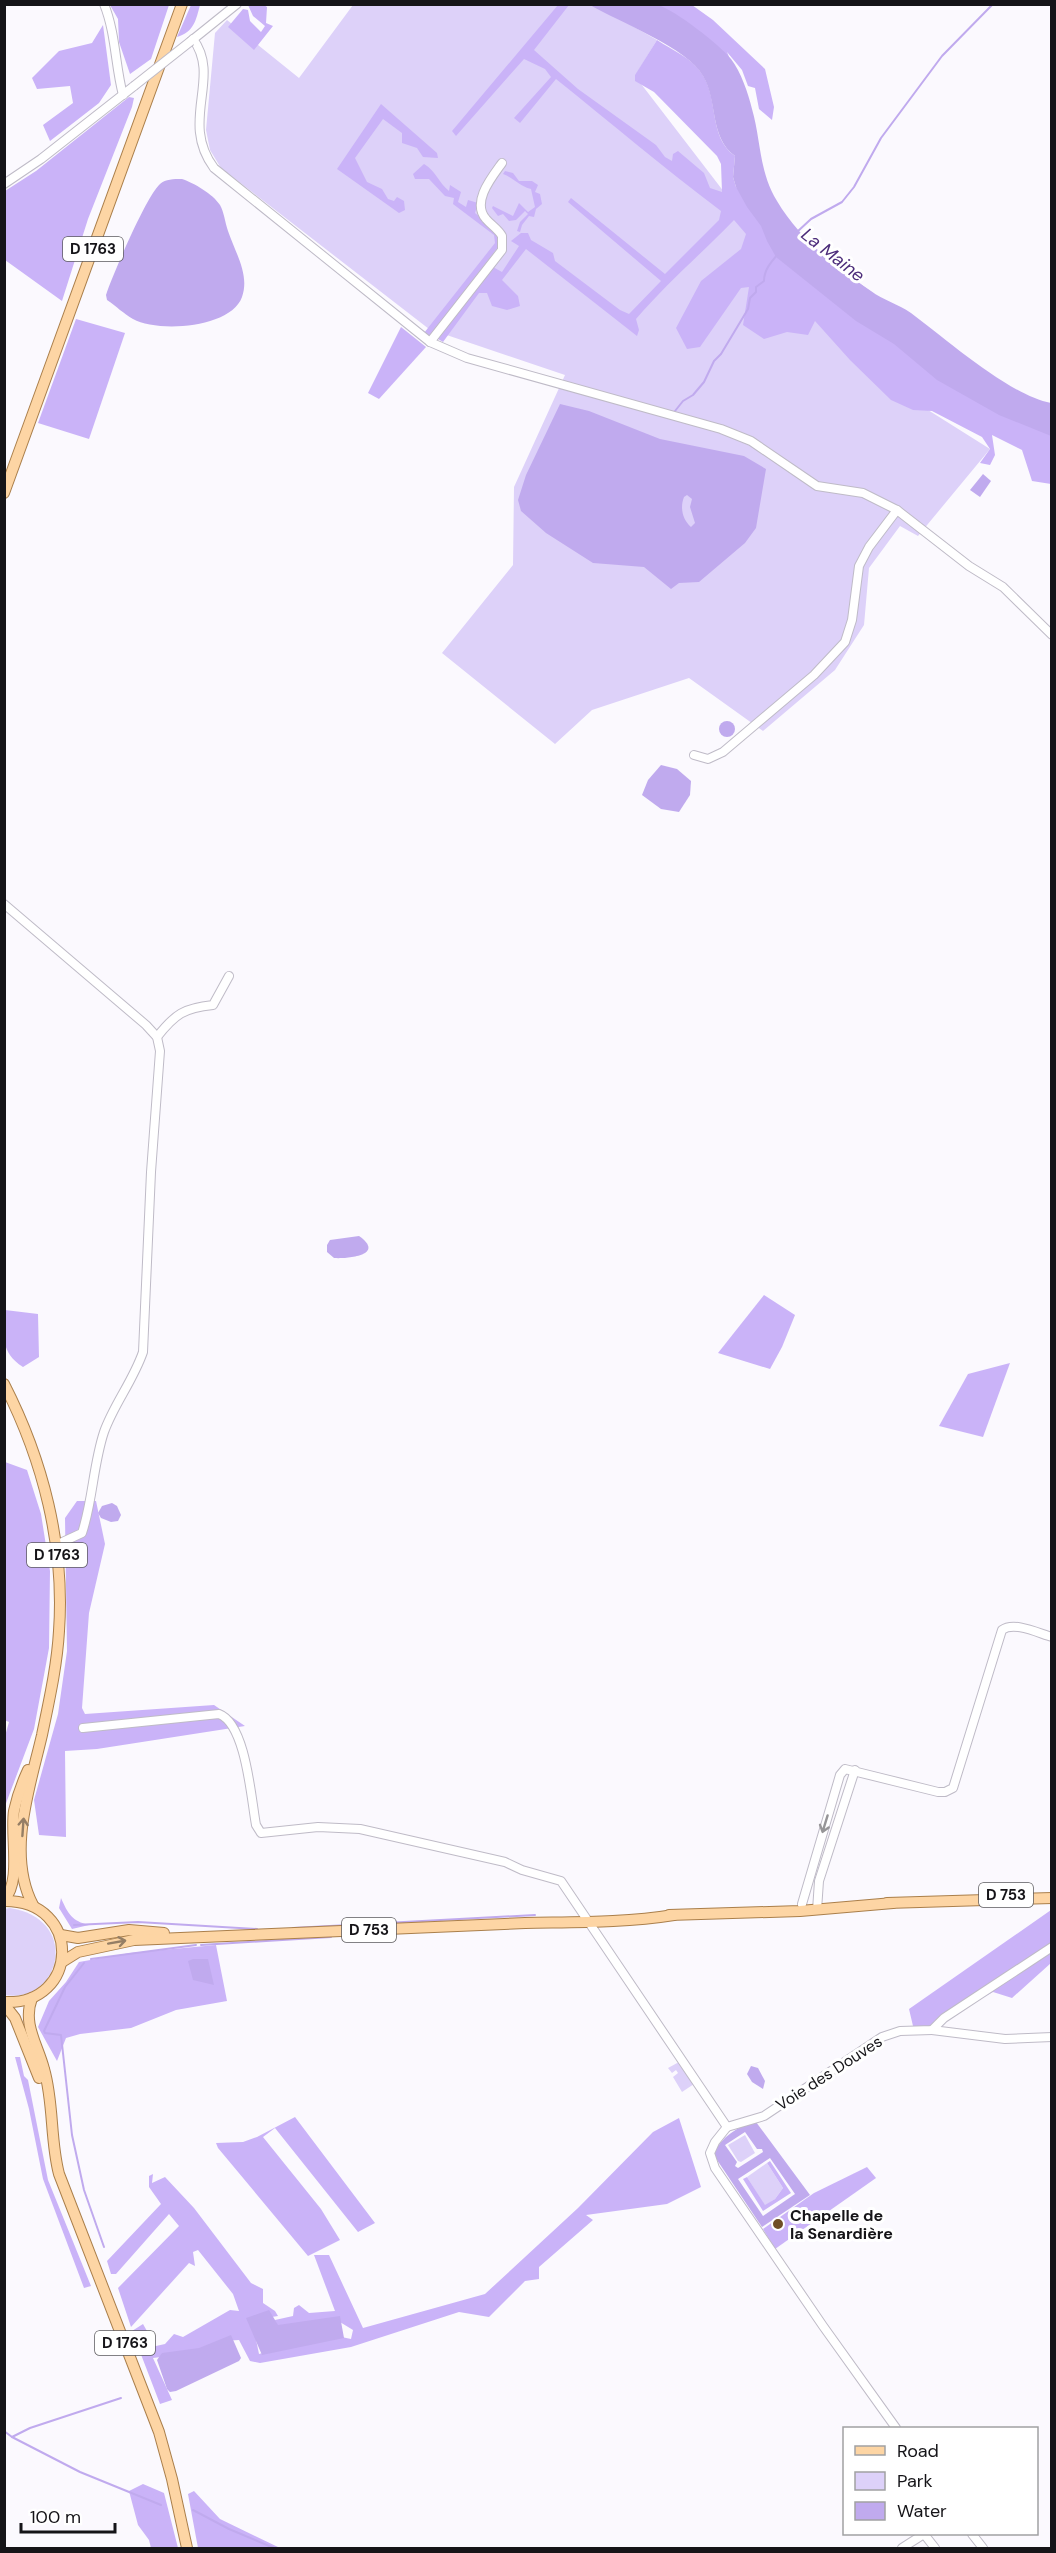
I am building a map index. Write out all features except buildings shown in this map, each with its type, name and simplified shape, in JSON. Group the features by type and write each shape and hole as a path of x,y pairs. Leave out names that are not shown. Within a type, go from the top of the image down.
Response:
{"main road":[{"name":"D 1763","path":"4,493 182,4"},
{"name":"D 1763","path":"4,1384 23,1423 39,1465 56,1545 59,1631 53,1678 23,1824 24,1881 33,1905"},
{"name":"D 1763","path":"4,1900 10,1894 13,1878 14,1810 42,1734"},
{"name":"D 753","path":"960,1900 1052,1891"},
{"name":"D 753","path":"694,1913 960,1900 1052,1898"},
{"path":"4,1900 19,1900 33,1905 55,1923 61,1935 62,1962 56,1978 44,1991 32,1998 4,2003"},
{"name":"D 753","path":"62,1962 78,1952 110,1943 165,1938 212,1938 586,1920 802,1904 817,1907"},
{"name":"D 753","path":"61,1935 78,1938 141,1930 212,1938"},
{"name":"D 1763","path":"32,1998 28,2016 29,2026 45,2070 53,2140"},
{"name":"D 1763","path":"4,2003 15,2018 36,2068 59,2174 159,2432 187,2548"}],"street":[{"path":"104,4 112,27 117,73 123,95"},
{"path":"4,184 41,159 237,4"},
{"path":"192,40 204,64 198,120 199,136 203,151 214,168 430,342 467,358 727,431 751,441 818,486 863,493 897,510 969,566 1003,588 1052,635"},
{"path":"430,342 502,250 502,236 483,214 481,204 488,183 502,163"},
{"path":"694,755 708,759 723,752 814,675 845,642 852,620 859,566 869,547 897,510"},
{"path":"4,904 133,1013 157,1037 160,1063 151,1172 144,1342 138,1366 113,1408 103,1436 90,1511 82,1533 56,1545"},
{"path":"157,1037 176,1015 189,1009 213,1005 229,976"},
{"path":"802,1904 840,1775 845,1769 938,1792 945,1792 952,1788 1002,1630 1014,1626 1052,1637"},
{"path":"83,1728 219,1714 228,1717 240,1736 256,1825 261,1833 318,1827 360,1829 505,1862 522,1870 561,1881 728,2127 710,2152 715,2168 895,2427"},
{"path":"817,1907 819,1881 855,1770"},
{"path":"932,2030 944,2018 1052,1947"},
{"name":"Voie des Douves","path":"728,2127 764,2116 882,2037 900,2031 932,2030 1005,2039 1052,2037"},
{"path":"902,2548 922,2535"},
{"path":"925,2535 935,2548"},
{"path":"973,2535 983,2548"}],"green space":[{"path":"353,5 596,5 657,40 635,76 824,322 928,410 990,449 918,536 900,526 869,568 864,625 835,670 763,731 689,678 592,710 555,744 442,653 513,565 514,487 565,375 429,329 221,168 210,150 206,130 215,33 227,20 299,78"},
{"path":"10,1908 32,1915 47,1928 54,1943 55,1959 50,1974 39,1987 24,1994 5,1995 4,1909"},
{"path":"679,2062 694,2084 682,2092 673,2077 678,2073 676,2070 672,2073 668,2068"},
{"path":"745,2135 755,2153 741,2162 728,2145"},
{"path":"767,2163 783,2188 775,2199 765,2206 747,2177"}],"shaded area":[{"path":"110,5 169,5 151,59 130,74 119,42 118,19"},
{"path":"191,5 200,5 195,20 191,29 177,37"},
{"path":"248,5 267,7 266,23 273,26 254,50 228,27 243,9 248,10 250,21 261,32 265,26 253,16"},
{"path":"558,5 569,5 534,50 578,89 656,145 665,157 672,161 673,154 678,151 704,173 710,188 722,192 721,164 717,156 654,92 635,81 635,75 657,40 693,63 707,84 721,139 735,156 733,177 736,187 1051,432 1051,484 1032,481 1022,450 992,435 995,455 990,465 980,463 990,449 982,437 932,411 913,410 891,400 850,360 815,321 808,335 787,332 764,339 743,325 749,287 741,288 700,347 687,349 676,328 701,281 741,249 746,234 734,220 671,281 636,319 639,330 637,336 526,249 502,280 518,296 520,306 507,310 492,306 487,293 479,293 443,342 438,339 493,267 502,272 519,246 511,241 521,233 528,233 531,240 553,253 555,261 620,310 629,314 661,281 568,202 571,198 665,274 719,220 721,211 556,79 520,123 514,118 551,77 545,69 524,59 456,136 452,131"},
{"path":"657,5 692,5 713,20 765,69 774,107 772,120 759,109 755,88 748,86 742,70 727,52 745,94 739,95"},
{"path":"103,25 111,85 99,103 50,141 43,125 73,103 70,86 37,89 32,78 59,51 92,43"},
{"path":"129,97 134,98 132,107 88,219 62,301 5,260 5,191 36,171"},
{"path":"381,104 437,153 438,158 423,157 417,148 402,143 402,133 383,119 355,158 367,182 382,189 388,199 394,201 397,197 404,201 405,210 399,213 337,169"},
{"path":"424,164 449,191 450,185 461,192 458,202 466,207 468,200 478,203 475,213 494,231 498,241 498,247 430,337 424,333 495,243 494,235 453,204 454,198 445,196 429,179 415,179 413,174"},
{"path":"505,171 513,173 519,181 532,181 538,185 535,192 540,194 542,204 536,209 534,217 529,216 520,232 517,231 520,222 528,214 525,211 516,220 509,221 503,214 498,216 492,208 493,206 513,216 519,203 528,212 535,207 531,189 503,174"},
{"path":"76,319 125,333 89,439 38,423"},
{"path":"401,327 426,347 379,399 368,393"},
{"path":"764,1295 795,1315 770,1369 718,1353"},
{"path":"5,1310 38,1314 39,1357 23,1367 10,1356 5,1343"},
{"path":"1010,1363 983,1437 939,1426 968,1374"},
{"path":"5,1462 27,1470 41,1514 50,1571 49,1648 34,1729 5,1806 5,1736 9,1722 4,1720"},
{"path":"77,1501 96,1501 105,1544 89,1613 82,1708 85,1714 214,1705 245,1726 97,1749 65,1751 66,1837 39,1835 34,1800 58,1714 67,1651 65,1518"},
{"path":"61,1898 71,1916 89,1925 72,1929 59,1908"},
{"path":"1051,1910 1051,1963 1012,1998 993,1992 932,2026 913,2026 909,2009"},
{"path":"216,1945 227,2001 176,2010 131,2028 80,2034 66,2038 57,2061 38,2027 49,2001 66,1982 79,1962 130,1953"},
{"path":"15,2057 20,2057 24,2076 28,2080 48,2180 91,2286 84,2288 43,2179 29,2109"},
{"path":"295,2117 375,2223 358,2232 275,2128 263,2137 321,2209 340,2240 308,2256 216,2143 243,2142"},
{"path":"679,2118 701,2187 667,2204 586,2215 593,2220 539,2267 539,2279 525,2281 489,2317 459,2312 351,2347 260,2363 250,2361 239,2340 222,2341 193,2353 153,2358 172,2400 160,2404 132,2331 143,2324 152,2340 147,2348 165,2344 174,2334 183,2337 230,2310 239,2311 233,2294 198,2250 193,2252 195,2266 189,2263 131,2327 118,2288 179,2226 169,2214 116,2274 111,2274 107,2261 161,2204 149,2187 149,2176 153,2174 152,2183 165,2177 194,2208 251,2283 263,2289 263,2303 275,2311 278,2316 252,2320 259,2354 332,2335 351,2339 353,2330 335,2319 276,2328 275,2320 293,2316 294,2308 299,2305 309,2313 335,2311 314,2255 329,2255 363,2328 485,2294 578,2208 653,2132"},
{"path":"770,2161 791,2193 763,2211 743,2179 747,2177 765,2205 775,2199 783,2188 767,2163"},
{"path":"867,2167 876,2178 775,2249 763,2229 814,2193"},
{"path":"143,2484 164,2493 178,2548 151,2548 149,2540 138,2525 129,2491"},
{"path":"194,2491 220,2519 280,2548 198,2548 188,2494"}],"water":[{"path":"635,3 658,5 708,37 731,59 738,70 755,121 771,190 796,227 831,262 876,294 911,313 997,378 1034,398 1051,403 1051,436 999,415 937,380 894,344 856,321 776,257 761,226 736,187 733,177 735,156 721,139 717,129 711,96 703,76 683,55 652,36 590,5"},
{"path":"182,179 203,189 220,205 243,272 242,297 235,307 224,315 209,321 176,326 144,323 126,315 107,300 106,295 130,236 154,191 165,181"},
{"path":"560,404 589,411 660,439 744,456 766,469 756,528 745,543 699,582 679,583 671,589 644,567 593,563 546,533 521,511 518,500 526,475","holes":["687,495 692,499 690,507 695,523 691,527 684,517 682,505"]},
{"path":"983,474 991,481 980,497 970,490"},
{"path":"727,721 735,729 727,737 719,729"},
{"path":"661,765 677,769 691,781 690,795 679,812 661,809 642,795 648,780"},
{"path":"359,1236 366,1242 367,1252 348,1258 334,1258 327,1252 330,1240"},
{"path":"112,1503 117,1506 121,1515 118,1521 111,1522 101,1518 98,1513 102,1506"},
{"path":"208,1959 214,1985 193,1980 188,1961"},
{"path":"751,2066 758,2068 765,2081 763,2089 752,2082 747,2074"},
{"path":"756,2122 810,2195 762,2227 713,2154 726,2137","holes":["745,2132 757,2149 762,2149 763,2152 738,2168 735,2166 737,2162 725,2145","770,2158 795,2194 763,2216 738,2179"]},
{"path":"269,2310 278,2325 340,2316 344,2338 262,2355 246,2318"},
{"path":"231,2335 241,2358 239,2361 176,2391 170,2392 167,2389 157,2360 162,2353 199,2348"}],"waterway":[{"name":"La Maine","path":"797,232 811,219 842,202 854,187 881,138 942,56 993,4"},
{"path":"675,411 704,382 714,361 721,354 748,309 750,298 756,292 756,287 764,281 770,263 778,254"},
{"path":"293,1928 535,1915"},
{"path":"74,1925 138,1922 257,1929"},
{"path":"201,1945 331,1937"},
{"path":"91,1959 196,1945"},
{"path":"84,1963 65,1987 44,2031 61,2035 72,2135 84,2190 104,2247"},
{"path":"4,2431 12,2437 30,2428 121,2398"},
{"path":"12,2437 80,2472 161,2505"},
{"path":"193,2510 229,2529 274,2548"}],"place":[{"name":"Chapelle de la Senardière","path":"778,2224"}]}
